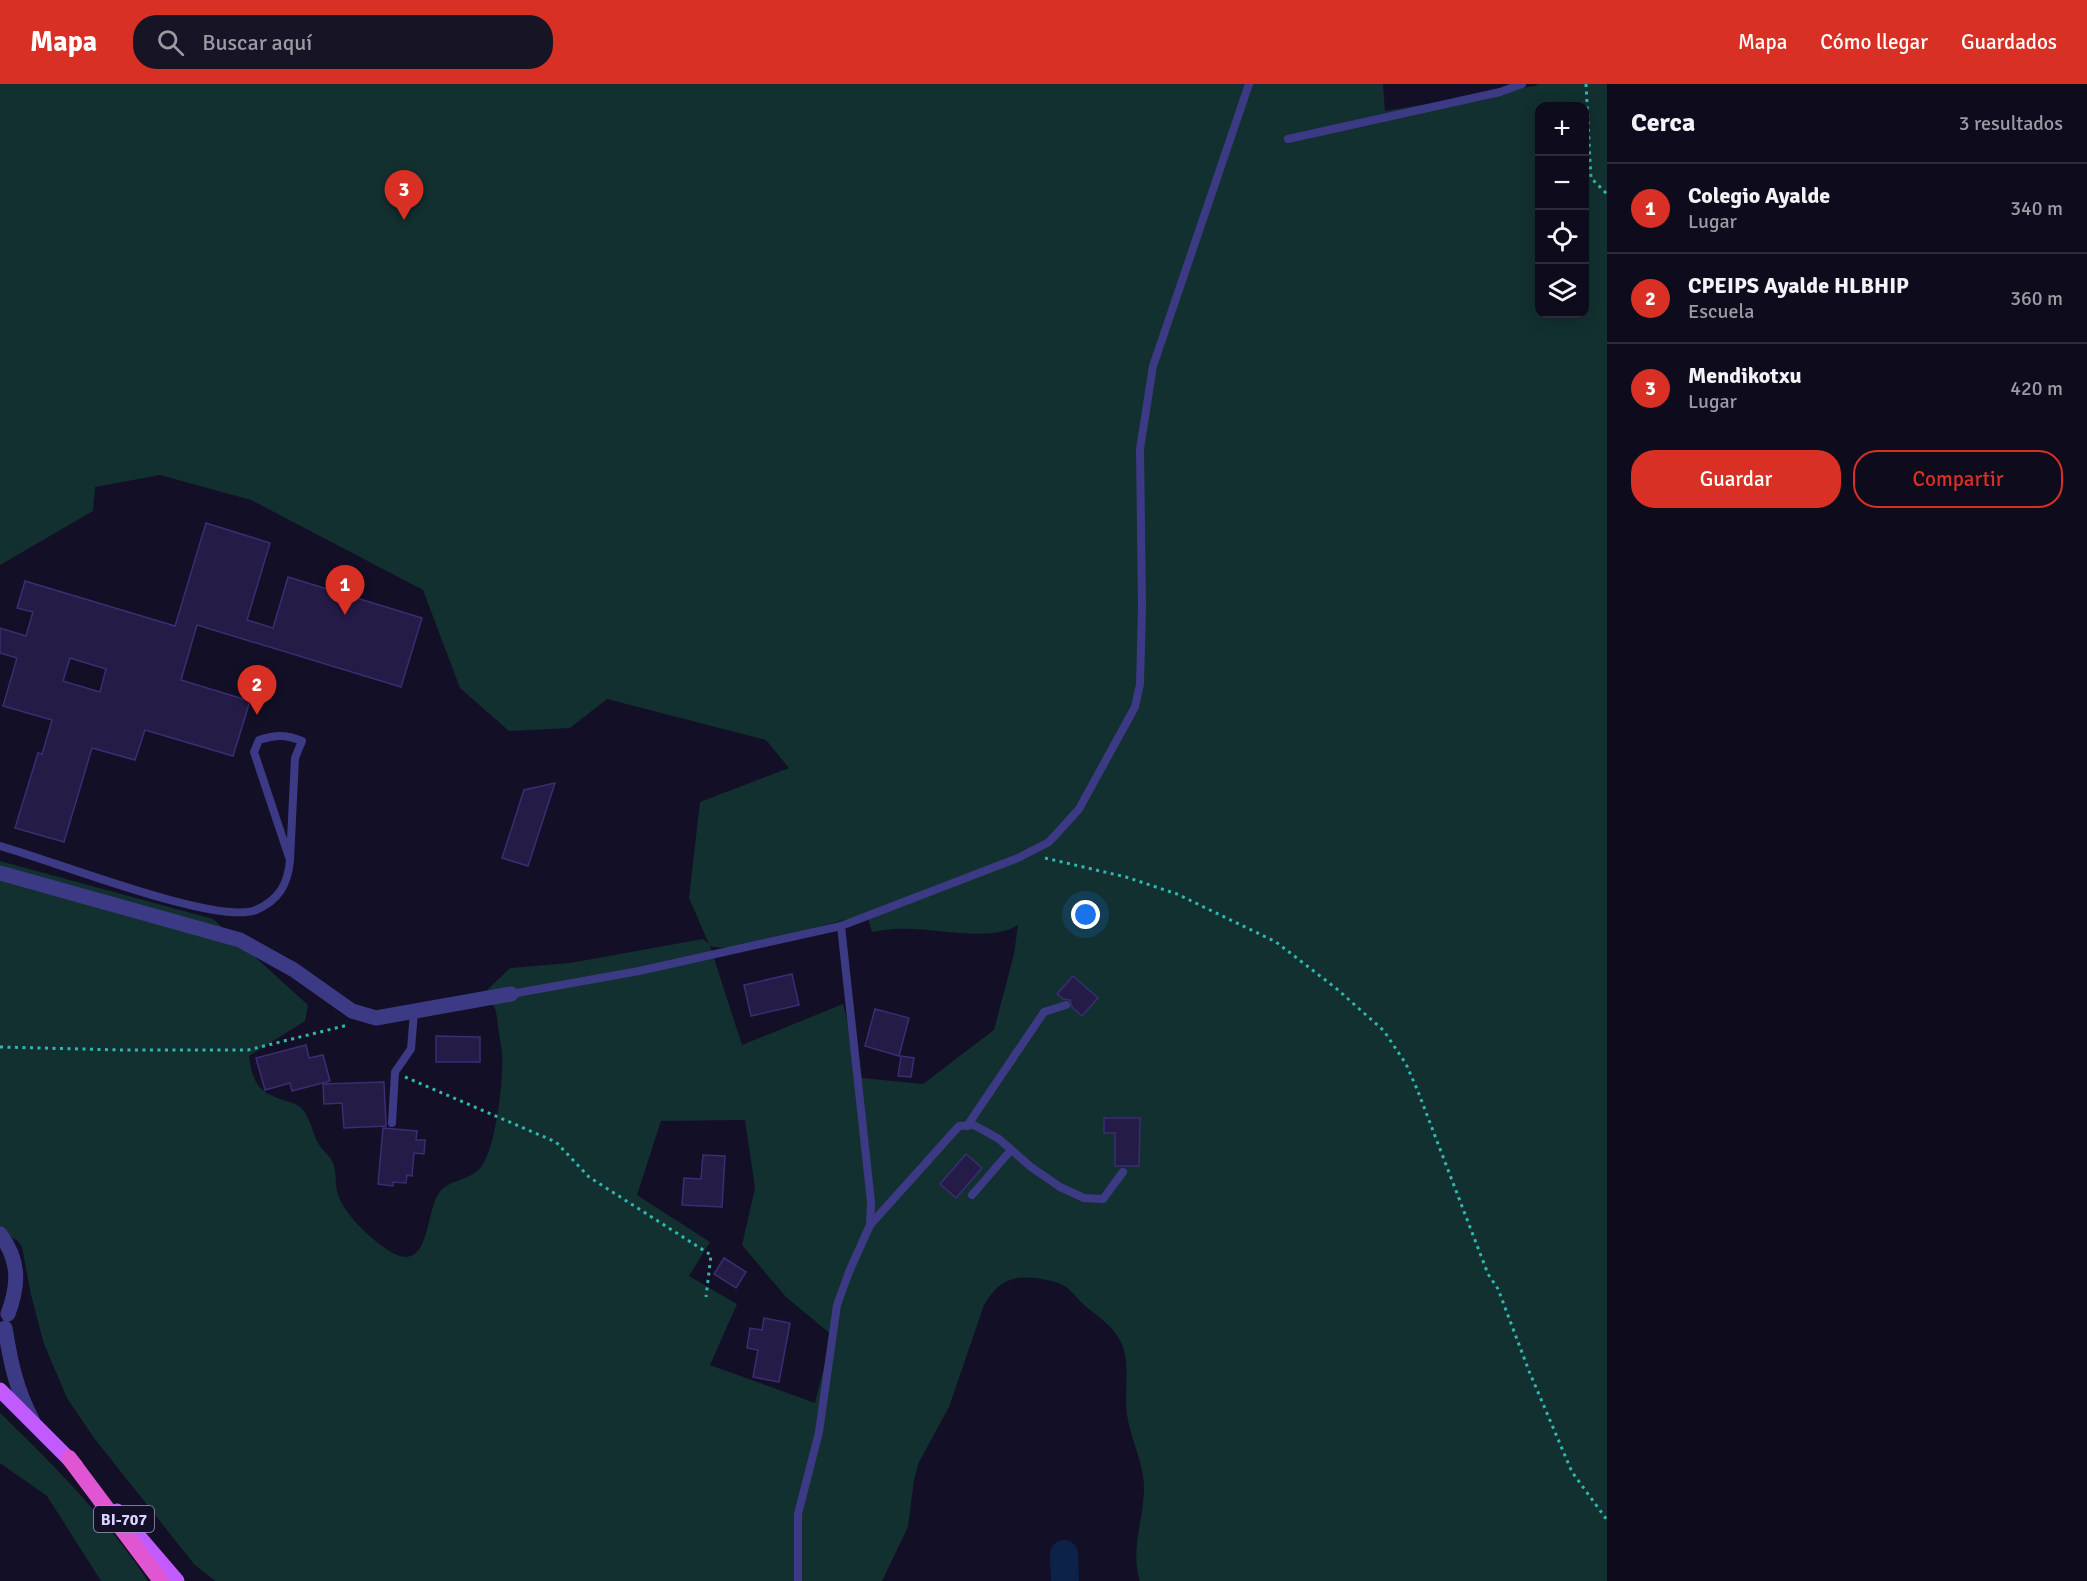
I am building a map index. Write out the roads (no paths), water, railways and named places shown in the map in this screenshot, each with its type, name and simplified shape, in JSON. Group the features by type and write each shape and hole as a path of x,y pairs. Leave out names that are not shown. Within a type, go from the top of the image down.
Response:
{"highway":[{"path":"69,1458 161,1581"}],"main road":[{"name":"BI-707","path":"0,1390 69,1458 177,1581"}],"street":[{"path":"0,873 240,940 294,970 352,1011 376,1018 511,994"},
{"path":"0,1234 15,1259 16,1293 3,1320 17,1384 23,1403 34,1424"}],"lane":[{"path":"511,994 639,971 841,926 1025,854 1049,842 1078,809 1135,706 1140,684 1142,607 1140,449 1153,366 1249,84"},
{"path":"1288,139 1500,92 1522,84"},
{"path":"0,846 124,886 205,908 235,912 255,910 275,898 289,877 290,860 295,758 302,741 287,735 273,735 259,740 254,752 290,860"},
{"path":"841,926 871,1202 870,1225"},
{"path":"967,1126 1044,1012 1066,1005"},
{"path":"392,1123 395,1072 411,1049 414,1012"},
{"path":"798,1581 798,1514 819,1432 837,1305 870,1225 959,1126 974,1125 999,1139 1031,1167 1060,1187 1084,1198 1103,1199 1123,1172"},
{"path":"972,1195 1011,1150"}],"waterway":[{"path":"1064,1554 1065,1581"}],"place":[{"name":"Mendikotxu","path":"404,220"},
{"name":"Colegio Ayalde","path":"345,615"},
{"name":"CPEIPS Ayalde HLBHIP","path":"257,715"}]}
